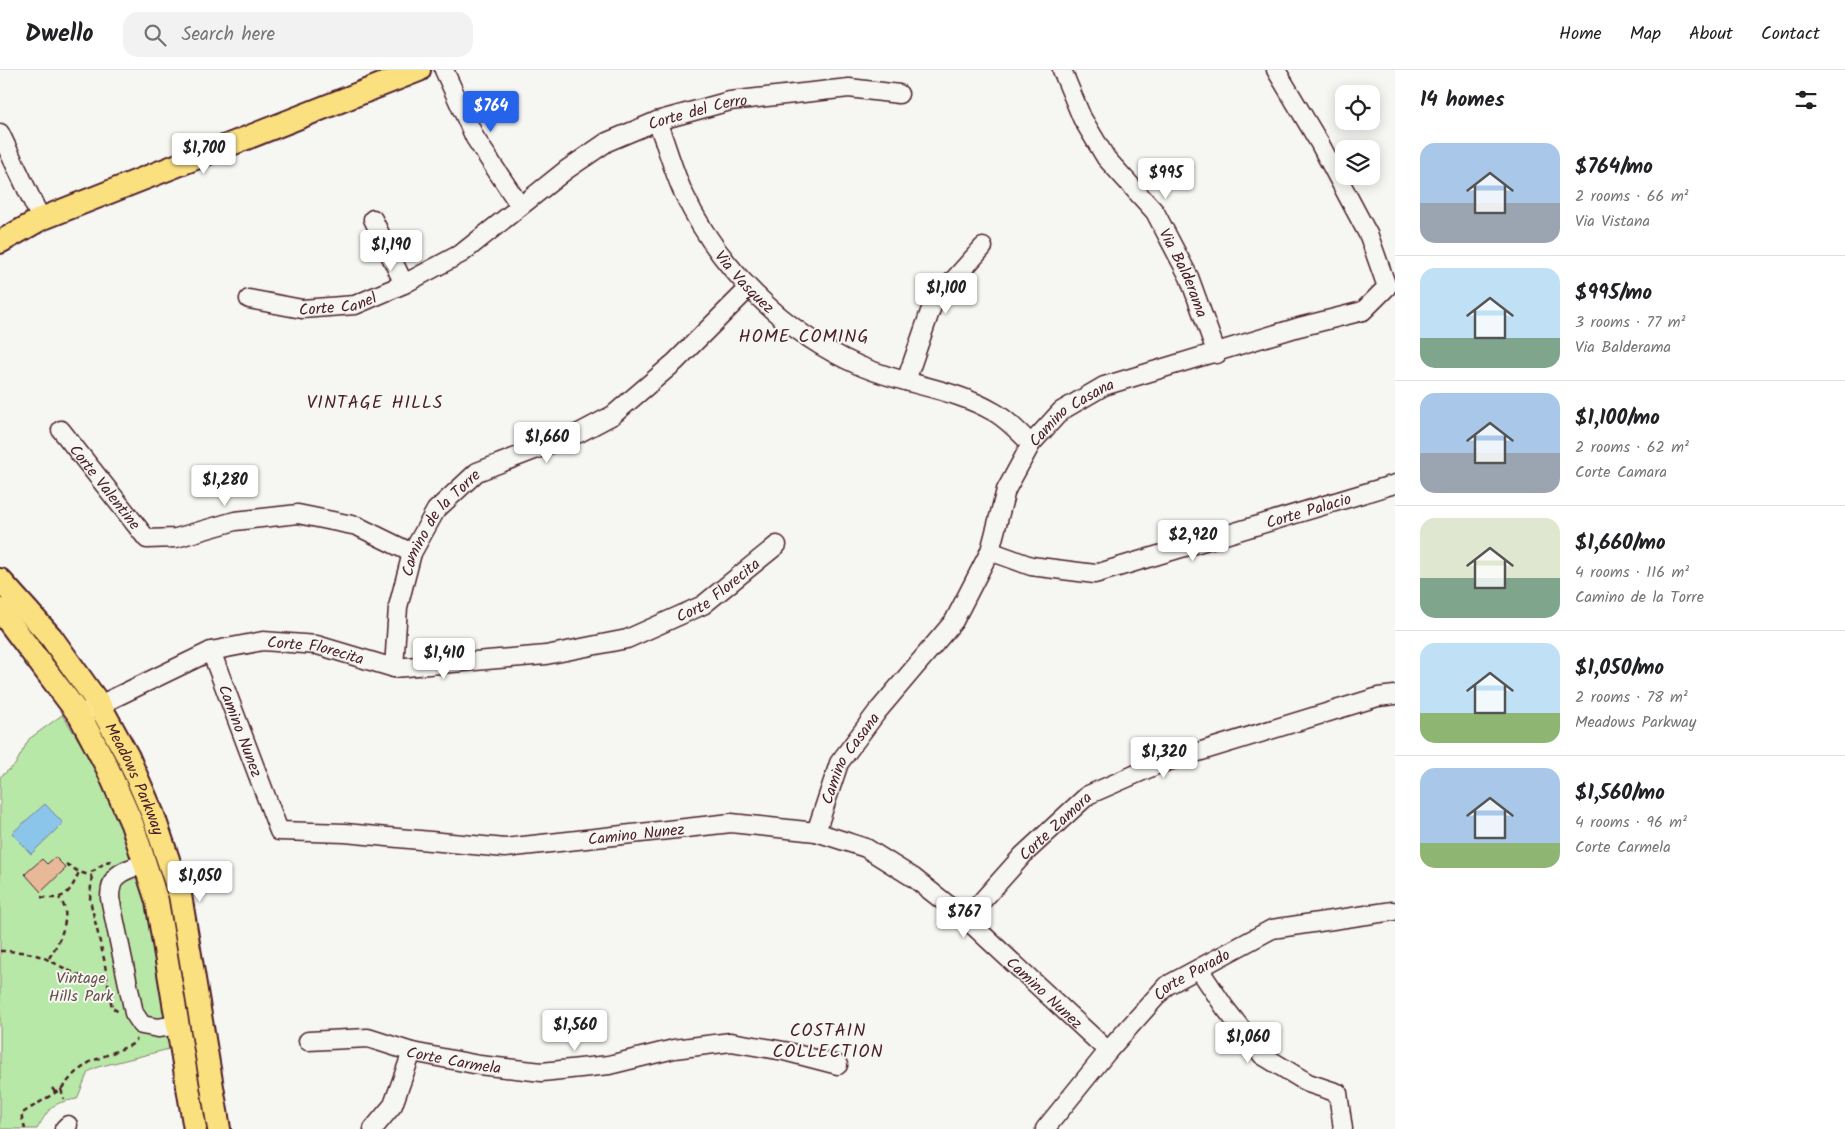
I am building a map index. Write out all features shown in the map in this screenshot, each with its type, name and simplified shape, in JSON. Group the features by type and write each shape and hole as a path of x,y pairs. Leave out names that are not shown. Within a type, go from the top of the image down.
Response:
{"main road":[{"path":"0,242 41,219 420,70"},
{"name":"Meadows Parkway","path":"0,580 51,637 99,704 128,757 153,815 180,896 218,1129"},
{"name":"Meadows Parkway","path":"0,610 80,716 107,767 132,824 138,866 157,901 195,1129"}],"street":[{"path":"444,70 475,138 520,206"},
{"name":"Via Balderama","path":"1062,70 1082,118 1106,158 1155,212 1189,276 1217,354"},
{"name":"Camino Casana","path":"816,832 838,763 877,712 954,620 990,551 1006,490 1031,444 1061,411 1104,386 1158,369 1217,354 1299,327 1363,311 1387,287 1370,236 1320,144 1276,70"},
{"name":"Corte del Cerro","path":"520,206 566,170 607,142 657,121 730,101 849,88 899,94"},
{"name":"Via Vasquez","path":"657,121 683,192 715,248 748,289 809,338 858,365 906,381 951,392 995,412 1031,444"},
{"path":"0,133 41,219"},
{"name":"Corte Canel","path":"249,299 302,309 355,305 404,284 462,254 520,206"},
{"path":"373,219 404,284"},
{"path":"906,381 933,303 983,247"},
{"name":"Camino de la Torre","path":"394,668 398,607 412,553 436,510 477,472 579,433 613,415 675,362 748,289"},
{"name":"Corte Valentine","path":"61,430 147,539 176,538 235,521 298,514 357,526 412,553"},
{"name":"Corte Palacio","path":"990,551 1031,566 1095,574 1395,484"},
{"name":"Corte Florecita","path":"80,716 99,704 211,651 263,641 317,645 394,668 546,655 627,639 703,605 777,545"},
{"name":"Camino Nunez","path":"211,651 279,831 345,834 505,848 731,823 816,832 866,848 914,878 966,918 1108,1050"},
{"name":"Corte Zamora","path":"966,918 1023,855 1088,795 1159,764 1378,697 1395,695"},
{"path":"138,866 118,873 110,886 110,898 134,1013 142,1025 158,1028 178,1025"},
{"name":"Corte Parado","path":"1045,1129 1108,1050 1166,986 1272,929 1392,911"},
{"path":"1199,969 1224,1008 1262,1055 1308,1083 1338,1094 1343,1129"},
{"name":"Corte Carmela","path":"308,1041 368,1038 412,1052 479,1065 542,1072 609,1065 674,1050 731,1042 784,1050 838,1065"},
{"path":"373,1129 393,1105 412,1052"}],"path":[{"path":"124,1015 112,1008 90,900 92,872 106,862 123,859 138,866"},
{"path":"66,864 79,872 92,876"},
{"path":"41,897 59,898 72,890 79,872"},
{"path":"49,958 58,943 64,923 63,901 59,898"},
{"path":"0,951 14,951 40,956 85,978 107,978"},
{"path":"25,1129 21,1114 61,1089 75,1072 90,1062 131,1045 138,1037 134,1033"},
{"path":"52,1088 55,1092"},
{"path":"61,1089 64,1099"}],"green space":[{"name":"Vintage Hills Park","path":"62,715 87,754 107,793 124,834 148,917 173,1048 98,1067 88,1072 77,1099 62,1102 52,1107 37,1129 0,1129 0,777 15,765 29,739"}],"water":[{"path":"45,804 63,823 31,854 12,833"}],"building":[{"path":"55,857 66,868 41,892 25,874 42,859 47,864"}],"district":[{"name":"HOME COMING","path":"804,336"},
{"name":"VINTAGE HILLS","path":"375,402"},
{"name":"COSTAIN COLLECTION","path":"828,1040"}]}
